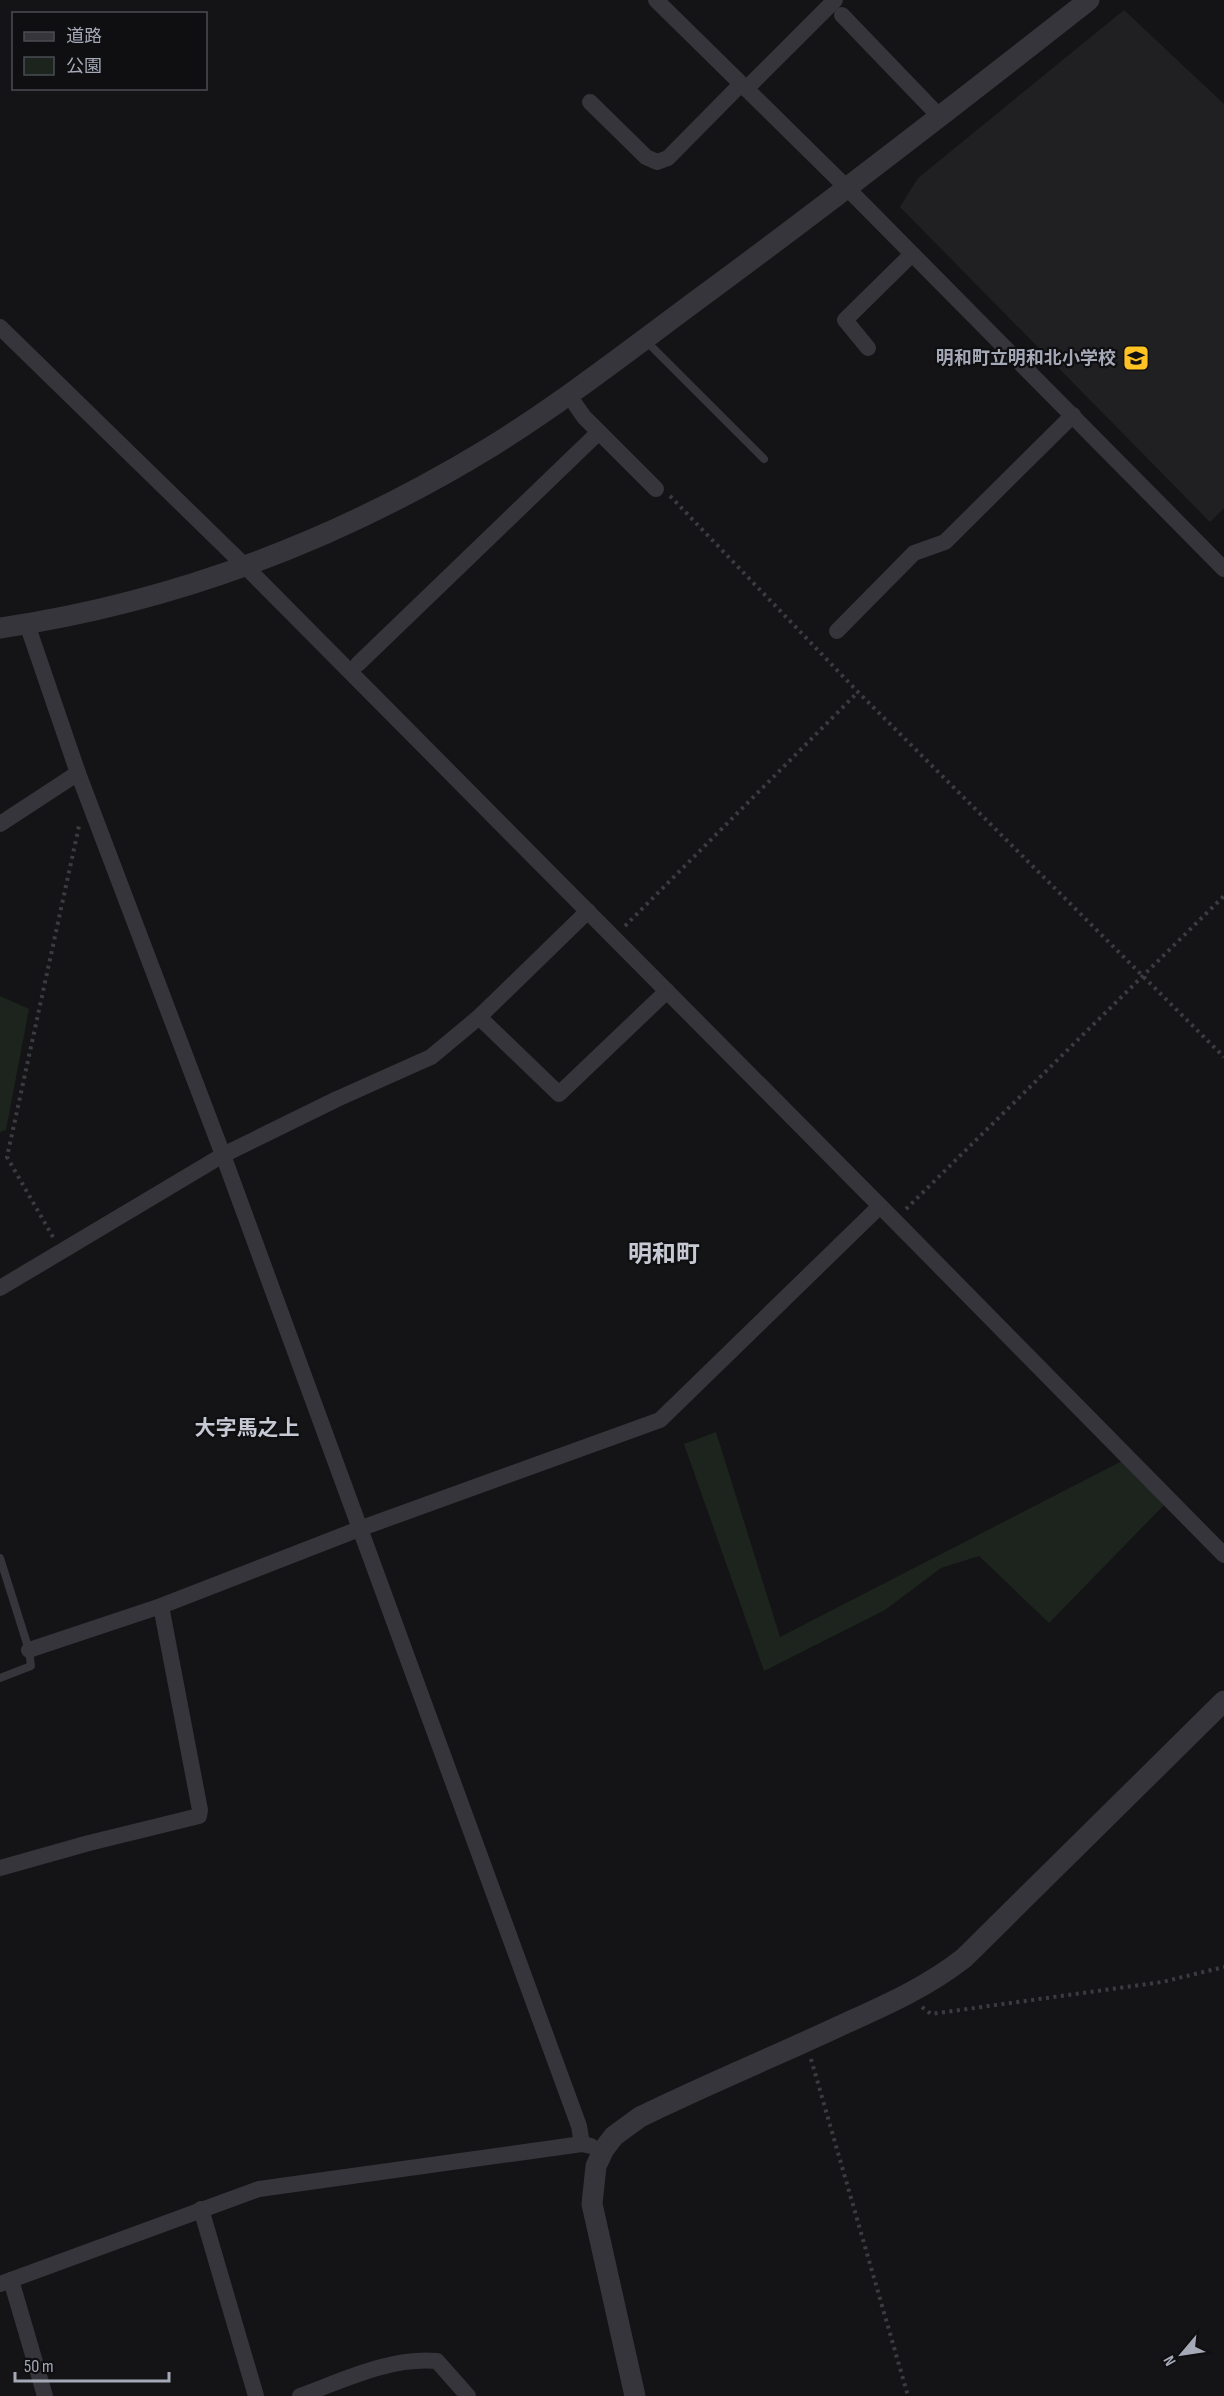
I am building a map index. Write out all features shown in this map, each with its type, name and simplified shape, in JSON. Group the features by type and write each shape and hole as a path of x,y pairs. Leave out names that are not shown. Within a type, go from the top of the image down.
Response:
{"street":[{"path":"656,0 848,189 1224,569"},
{"path":"0,628 141,598 246,567 310,541 388,504 491,446 568,394 848,189 1089,0"},
{"path":"590,102 646,157 657,162 668,158 743,87 838,8 940,117"},
{"path":"868,348 845,320 912,254"},
{"path":"0,327 246,567 1224,1555"},
{"path":"568,394 584,417 656,489"},
{"path":"837,631 914,553 945,542 1073,415"},
{"path":"358,664 599,432"},
{"path":"27,624 78,772 224,1155 579,2126 582,2144"},
{"path":"0,824 78,772"},
{"path":"0,1288 224,1155 337,1099 431,1057 479,1017 588,911"},
{"path":"479,1017 559,1094 667,991"},
{"path":"29,1650 161,1606 359,1529 660,1420 880,1206"},
{"path":"0,1868 199,1816 200,1810 161,1606"},
{"path":"635,2396 592,2204 596,2166 604,2149 614,2136 640,2117 904,1996 944,1974 964,1958 1224,1701"},
{"path":"45,2396 5,2282 259,2189 582,2144 604,2149"},
{"path":"201,2209 256,2396"},
{"path":"300,2396 370,2370 416,2359 437,2361 468,2396"}],"lane":[{"path":"644,339 764,459"},
{"path":"0,1558 29,1650 31,1666 0,1678"}],"path":[{"path":"656,489 663,488 858,692 1224,1057"},
{"path":"614,937 858,692"},
{"path":"61,1250 7,1156 79,824"},
{"path":"894,1220 1224,896"},
{"path":"904,1996 931,2014 1162,1982 1224,1967"},
{"path":"806,2042 908,2396"}],"shaded area":[{"name":"明和町立明和北小学校","path":"1124,10 1224,104 1224,508 1210,522 900,207 918,178"}],"green space":[{"path":"0,996 29,1009 6,1130 0,1132"},
{"path":"716,1432 780,1637 1122,1461 1165,1504 1049,1623 979,1556 941,1568 885,1610 764,1671 684,1444"}],"place":[{"name":"明和町立明和北小学校","path":"1136,358"}],"district":[{"name":"明和町","path":"664,1254"},
{"name":"大字馬之上","path":"247,1428"}]}
